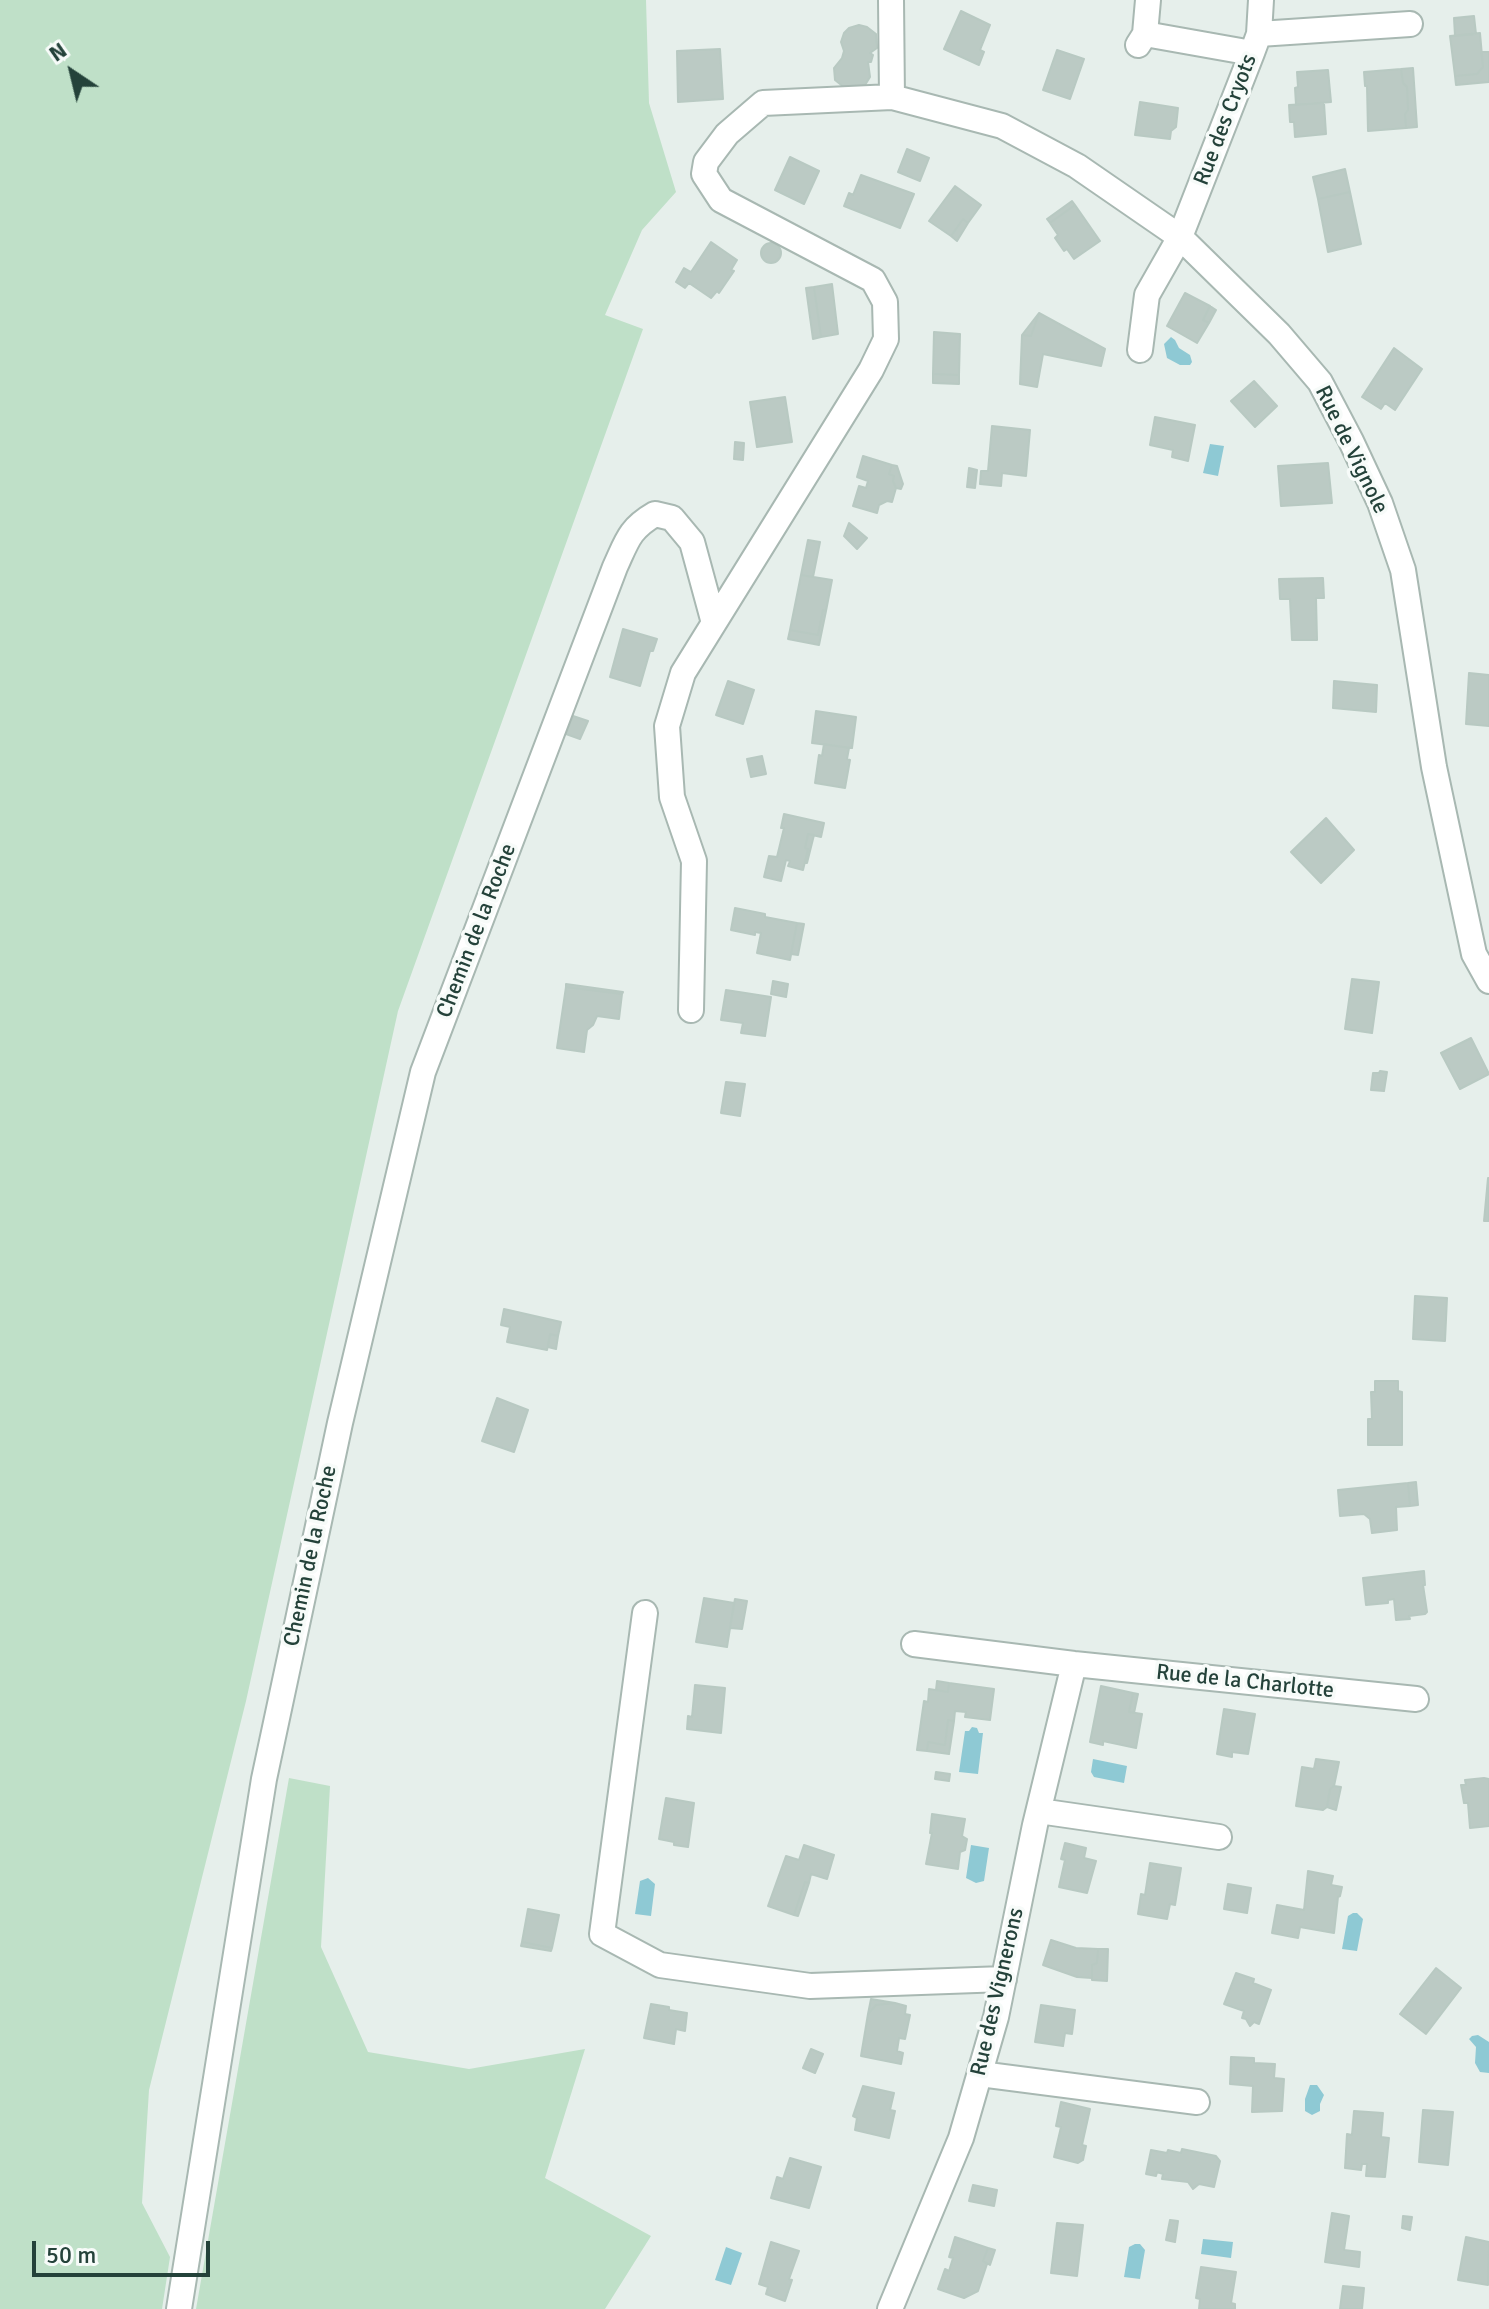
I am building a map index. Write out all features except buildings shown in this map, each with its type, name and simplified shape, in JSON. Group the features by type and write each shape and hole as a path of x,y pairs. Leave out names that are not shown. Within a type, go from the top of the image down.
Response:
{"street":[{"path":"691,1010 694,861 672,797 667,726 683,673 871,370 886,339 885,302 873,280 721,200 704,174 706,162 727,134 763,103 892,97 891,0"},
{"path":"1148,0 1141,41 1255,44 1410,24"},
{"name":"Rue des Cryots","path":"1140,350 1147,295 1180,237 1255,44 1261,0"},
{"name":"Rue de Vignole","path":"892,97 1002,126 1077,166 1180,237 1279,334 1320,382 1380,503 1403,570 1434,767 1474,954 1489,981"},
{"name":"Chemin de la Roche","path":"179,2309 264,1779 340,1423 423,1072 615,567 638,523 655,514 672,518 692,542 714,623"},
{"path":"645,1613 602,1934 660,1965 810,1986 1004,1979"},
{"name":"Rue de la Charlotte","path":"914,1644 1074,1664 1416,1699"},
{"name":"Rue des Vignerons","path":"890,2309 961,2138 980,2074 996,2017 1039,1811 1074,1664"},
{"path":"1039,1811 1219,1837"},
{"path":"980,2074 1197,2102"}],"green space":[{"path":"0,0 646,0 649,103 676,192 642,230 605,315 643,329 398,1011 246,1701 149,2090 142,2203 170,2257 162,2309 0,2309"},
{"path":"289,1778 330,1786 321,1947 368,2052 469,2069 585,2049 545,2178 651,2236 605,2309 196,2309"}],"water":[{"path":"1171,337 1179,348 1190,355 1190,365 1180,365 1167,358 1164,344"},
{"path":"1210,444 1224,446 1218,476 1203,473"},
{"path":"972,1727 983,1733 978,1774 959,1772 965,1731"},
{"path":"1093,1759 1127,1766 1124,1783 1094,1777 1091,1772"},
{"path":"971,1845 989,1848 984,1881 976,1883 966,1878"},
{"path":"648,1878 655,1884 651,1916 635,1914 640,1881"},
{"path":"1353,1913 1363,1919 1357,1951 1342,1949 1348,1916"},
{"path":"1478,2035 1489,2042 1489,2073 1480,2072 1475,2063 1476,2047 1469,2039"},
{"path":"1310,2085 1317,2085 1324,2095 1320,2111 1312,2115 1305,2111"},
{"path":"1203,2239 1233,2242 1231,2258 1201,2254"},
{"path":"1140,2244 1145,2250 1140,2279 1124,2277 1129,2247"},
{"path":"726,2247 742,2253 731,2285 715,2280"}]}
